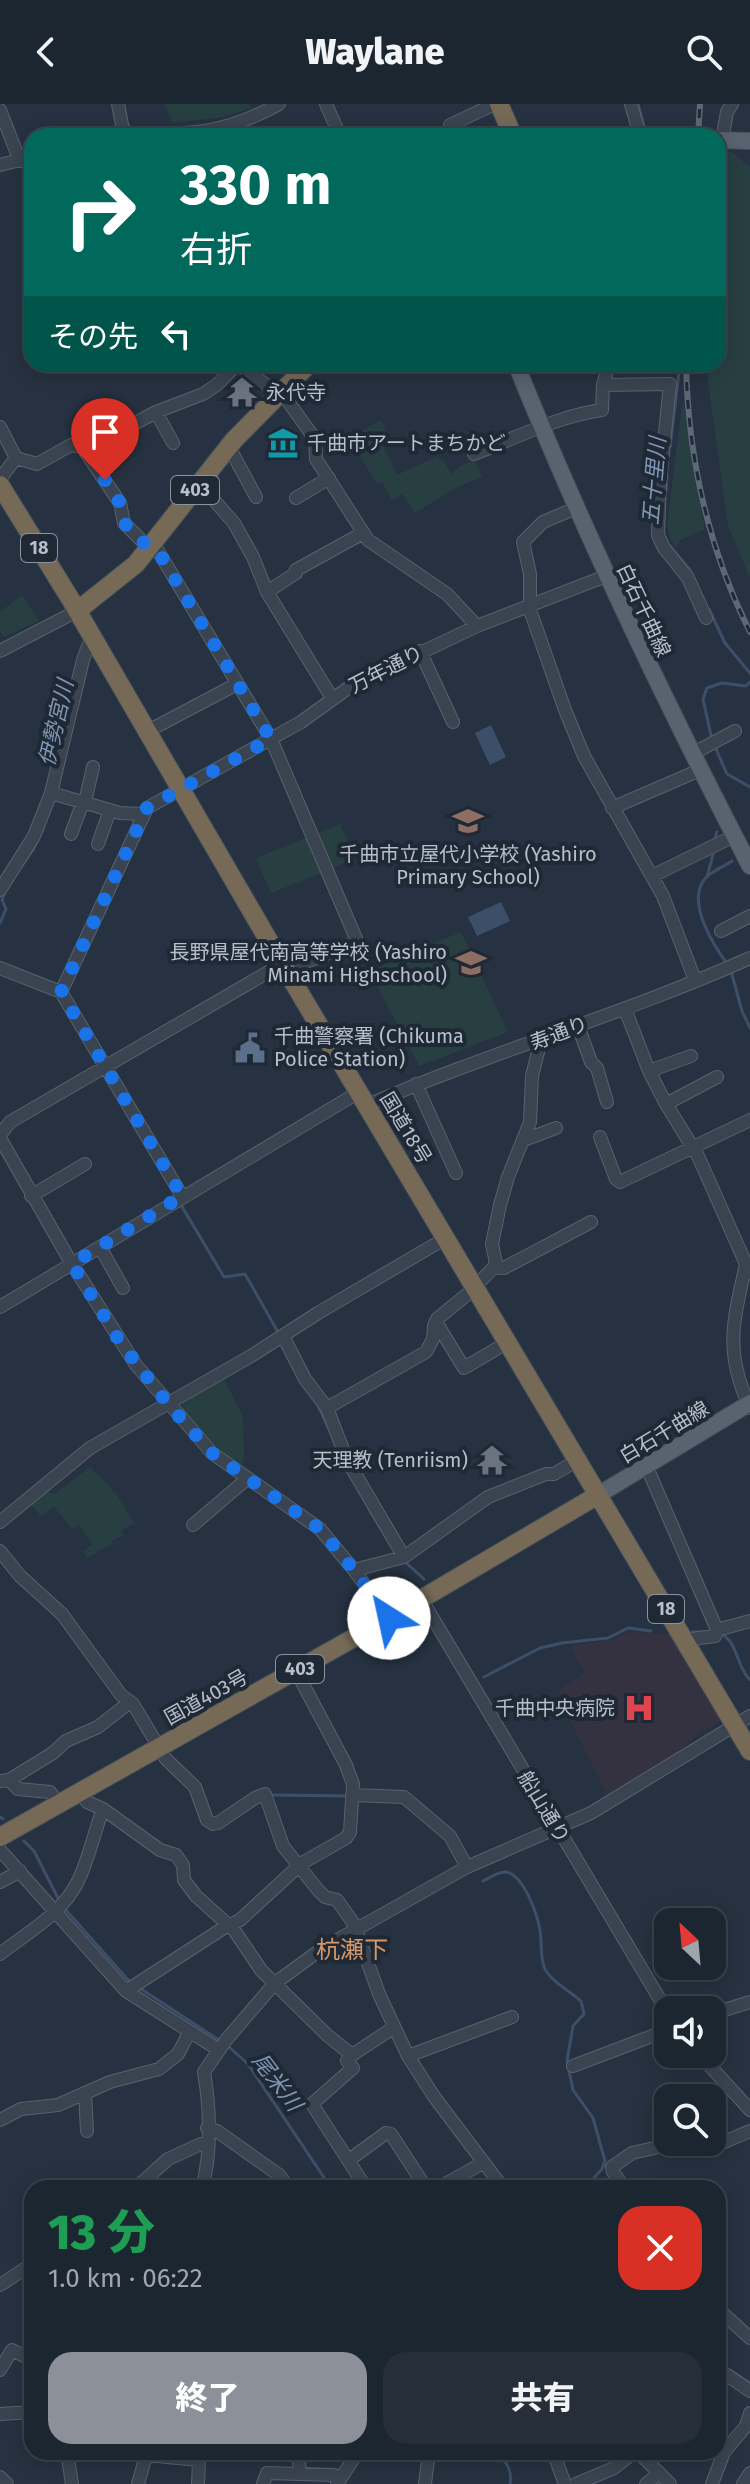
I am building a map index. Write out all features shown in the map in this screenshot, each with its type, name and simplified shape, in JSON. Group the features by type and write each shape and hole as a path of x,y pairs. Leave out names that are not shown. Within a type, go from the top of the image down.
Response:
{"highway":[{"path":"497,104 509,128"},
{"name":"403","path":"77,611 117,581 151,547 229,447 301,372"},
{"name":"国道18号","path":"0,485 684,1640 742,1720 750,1751"},
{"name":"国道403号","path":"0,1837 422,1600 598,1495"}],"main road":[{"path":"726,140 750,141"},
{"name":"白石千曲線","path":"519,372 606,576 750,866"},
{"name":"白石千曲線","path":"598,1495 749,1405"}],"street":[{"path":"118,104 124,128"},
{"path":"218,128 249,119 279,104"},
{"path":"326,104 336,128"},
{"path":"451,128 450,125 497,104"},
{"path":"631,104 638,128"},
{"path":"723,128 732,104"},
{"path":"0,110 24,155"},
{"path":"0,165 24,159"},
{"path":"86,450 156,412 203,394 229,372"},
{"path":"248,372 287,400 315,439 316,459 368,540 447,594 477,626"},
{"path":"474,454 586,412 602,410 607,372"},
{"path":"603,385 670,384 658,535 664,548 688,578 706,618"},
{"path":"156,412 173,443"},
{"path":"0,427 16,458 37,464 71,445 86,450 120,503 124,523 158,551 271,739 357,941 294,967 282,964 1,1130 31,1196 72,1264 120,1342 168,1404 212,1453 314,1524 354,1570 389,1618"},
{"path":"229,447 256,497"},
{"path":"0,479 16,458"},
{"path":"296,498 329,478"},
{"path":"199,483 234,523 253,557 267,592 332,698"},
{"path":"576,508 543,522 523,542 530,574 530,610 584,756 672,916 695,980"},
{"path":"267,592 296,570 363,533"},
{"name":"万年通り","path":"143,814 147,808 301,722 351,686 477,626 606,576"},
{"path":"0,651 77,611"},
{"path":"0,890 34,836 51,793 83,660 88,646 94,642"},
{"path":"420,651 453,722"},
{"path":"146,732 237,684"},
{"path":"612,808 696,762 713,743 735,731"},
{"path":"71,834 93,767"},
{"path":"51,793 110,810 143,814 61,992"},
{"path":"98,844 110,810"},
{"path":"652,876 734,836"},
{"path":"721,931 750,916"},
{"name":"寿通り","path":"0,1307 179,1199 363,1098 416,1084 541,1040 750,958"},
{"path":"0,968 61,992 179,1199"},
{"path":"625,1009 649,1071 693,1148 748,1262 733,1326 732,1349 739,1382 749,1405"},
{"path":"578,1026 591,1062 601,1079 607,1102"},
{"path":"327,1408 426,1352 433,1339 436,1322 494,1267 492,1244 500,1205 530,1122 532,1076 541,1040"},
{"path":"649,1071 691,1056"},
{"path":"666,1104 717,1077"},
{"path":"416,1084 456,1173"},
{"path":"600,1137 613,1162 616,1179 620,1182 750,1120"},
{"path":"524,1140 556,1128"},
{"path":"31,1196 85,1164"},
{"path":"494,1267 504,1268 591,1222"},
{"path":"0,1522 90,1448 446,1238"},
{"path":"100,1247 123,1288"},
{"path":"436,1322 464,1368 508,1342"},
{"path":"280,1338 327,1408 347,1460 404,1557"},
{"path":"354,1570 404,1557 488,1497 546,1474 554,1474 578,1460"},
{"path":"646,1465 716,1633"},
{"path":"193,1525 248,1478"},
{"path":"0,1551 20,1576 62,1614 121,1695 130,1702 166,1759 195,1787 207,1820 213,1824 265,1794 283,1846 318,1890 325,1897 337,1900 355,1929 393,2028 408,2056 435,2098 497,2180"},
{"name":"船山通り","path":"422,1600 658,1996"},
{"path":"684,1640 750,1621"},
{"path":"126,1991 240,1920 299,1866 346,1838 350,1832 353,1784 296,1671"},
{"path":"59,1804 50,1792 18,1789 5,1780 53,1753 66,1741 98,1727 130,1702"},
{"path":"203,2180 207,2145 204,2072 275,1983 355,1929 467,1867 609,1803 742,1720"},
{"path":"81,1791 87,1802 103,1809 160,1850 176,1855 183,1865 184,1880 228,1926 261,1970 327,2035 352,2055"},
{"path":"353,1795 404,1797 450,1836 467,1867"},
{"path":"0,1954 55,1912 78,1882 103,1809"},
{"path":"0,1850 126,1991 189,2033 222,2046"},
{"path":"0,1882 20,1871"},
{"path":"726,2010 750,2002"},
{"path":"408,2056 512,2017"},
{"path":"361,2180 312,2104 353,2068 347,2061 352,2055 393,2028"},
{"path":"0,2120 21,2109 58,2105 110,2082 159,2069 178,2054 189,2033"},
{"path":"573,2066 654,2035"},
{"path":"712,2068 750,2110"},
{"path":"85,2093 87,2131"},
{"path":"207,2128 217,2131 283,2180"},
{"path":"618,2180 612,2167 632,2153 672,2144 715,2146 750,2131"},
{"path":"349,2160 386,2133 391,2134 421,2180"},
{"path":"145,2180 168,2159 201,2144 207,2145"},
{"path":"452,2180 483,2163"},
{"path":"0,2285 24,2269"},
{"path":"726,2316 750,2338"},
{"path":"0,2370 12,2350 24,2354"},
{"path":"726,2374 750,2391"},
{"path":"0,2414 24,2412"},
{"path":"726,2450 746,2426 750,2413"},
{"path":"68,2460 72,2484"},
{"path":"138,2484 145,2460"},
{"path":"198,2484 199,2460"},
{"path":"299,2460 300,2474"},
{"path":"263,2484 267,2473 334,2475 338,2482 353,2460"},
{"path":"425,2484 428,2460"},
{"path":"556,2460 565,2484"},
{"path":"576,2484 625,2460"},
{"path":"645,2460 670,2484"},
{"path":"712,2484 721,2460"},
{"path":"646,2484 659,2473"},
{"path":"743,2484 750,2473"},
{"path":"0,2477 7,2484"}],"shaded area":[{"name":"千曲中央病院","path":"629,1632 671,1634 721,1717 678,1752 608,1797 559,1698 560,1689 585,1673 570,1646 612,1640"}],"green space":[{"path":"165,104 249,104 251,108 224,117 172,123"},
{"path":"726,152 732,152 750,167 750,578 728,526 709,372 726,372"},
{"path":"683,399 705,529 681,540 676,548 667,525"},
{"path":"381,419 389,437 381,441 397,475 436,457 444,461 451,474 475,460 482,477 457,487 415,513 402,494 392,500 382,482 377,484 350,440"},
{"path":"22,595 39,621 4,637 0,632 0,612"},
{"path":"340,824 355,858 330,869 316,834"},
{"path":"311,836 324,872 271,893 256,858"},
{"path":"461,932 508,1032 419,1066 369,971"},
{"path":"223,1377 243,1417 244,1461 240,1465 218,1448 182,1409 184,1400"},
{"path":"90,1467 115,1492 134,1523 121,1531 123,1535 112,1544 87,1558 83,1552 92,1544 79,1525 72,1529 54,1507 41,1516 29,1502 43,1490 55,1494"}],"water":[{"path":"491,725 506,757 490,765 475,733"},
{"path":"501,902 510,921 477,936 468,917"}],"waterway":[{"name":"五十里川","path":"638,104 644,128"},
{"name":"五十里川","path":"670,447 679,372"},
{"name":"五十里川","path":"666,491 667,475"},
{"name":"五十里川","path":"669,545 690,570 705,603"},
{"name":"五十里川","path":"709,609 725,643 750,673"},
{"name":"五十里川","path":"712,740 703,699 707,688 722,683 746,686 750,682"},
{"name":"五十里川","path":"715,747 727,774 750,787"},
{"name":"伊勢宮川","path":"21,867 43,829"},
{"path":"714,841 717,832"},
{"path":"707,877 714,851"},
{"name":"五十里川","path":"728,965 705,926 699,893 708,876 732,861"},
{"name":"伊勢宮川","path":"0,923 6,909 2,900 4,894"},
{"name":"五十里川","path":"731,971 750,1028"},
{"path":"181,1205 224,1277 245,1274 278,1332"},
{"path":"318,1406 330,1431"},
{"path":"369,1509 386,1537"},
{"path":"404,1561 424,1579"},
{"path":"484,1677 540,1648 608,1638 628,1628 651,1631"},
{"path":"692,1632 703,1632"},
{"path":"722,1634 732,1644 750,1680"},
{"path":"272,1795 350,1796"},
{"name":"尾米川","path":"24,1841 34,1851 60,1902"},
{"path":"483,1881 506,1872 524,1887 540,1930 544,1967 555,1981 581,2001 584,2014 573,2026 567,2061 573,2090 593,2118 605,2161 592,2180"},
{"name":"尾米川","path":"65,1909 129,1981"},
{"name":"尾米川","path":"138,1987 222,2042"},
{"name":"尾米川","path":"228,2046 248,2064 326,2180"},
{"path":"730,2370 750,2383"},
{"name":"尾米川","path":"503,2460 508,2466 510,2484"}],"railway":[{"path":"698,128 700,104"},
{"path":"686,372 691,433 703,501 723,568 750,632"}],"place":[{"name":"永代寺","path":"242,392"},
{"name":"千曲市アートまちかど","path":"283,443"},
{"name":"千曲市立屋代小学校 (Yashiro Primary School)","path":"468,821"},
{"name":"長野県屋代南高等学校 (Yashiro Minami Highschool)","path":"471,963"},
{"name":"千曲警察署 (Chikuma Police Station)","path":"250,1048"},
{"name":"天理教 (Tenriism)","path":"492,1460"},
{"name":"千曲中央病院","path":"639,1708"}],"district":[{"name":"杭瀬下","path":"352,1950"}],"route":[{"path":"105,480 120,503 124,523 144,543 158,551 271,739 147,808 61,992 182,1196 72,1264 120,1342 168,1404 212,1453 320,1529 389,1618"}]}
